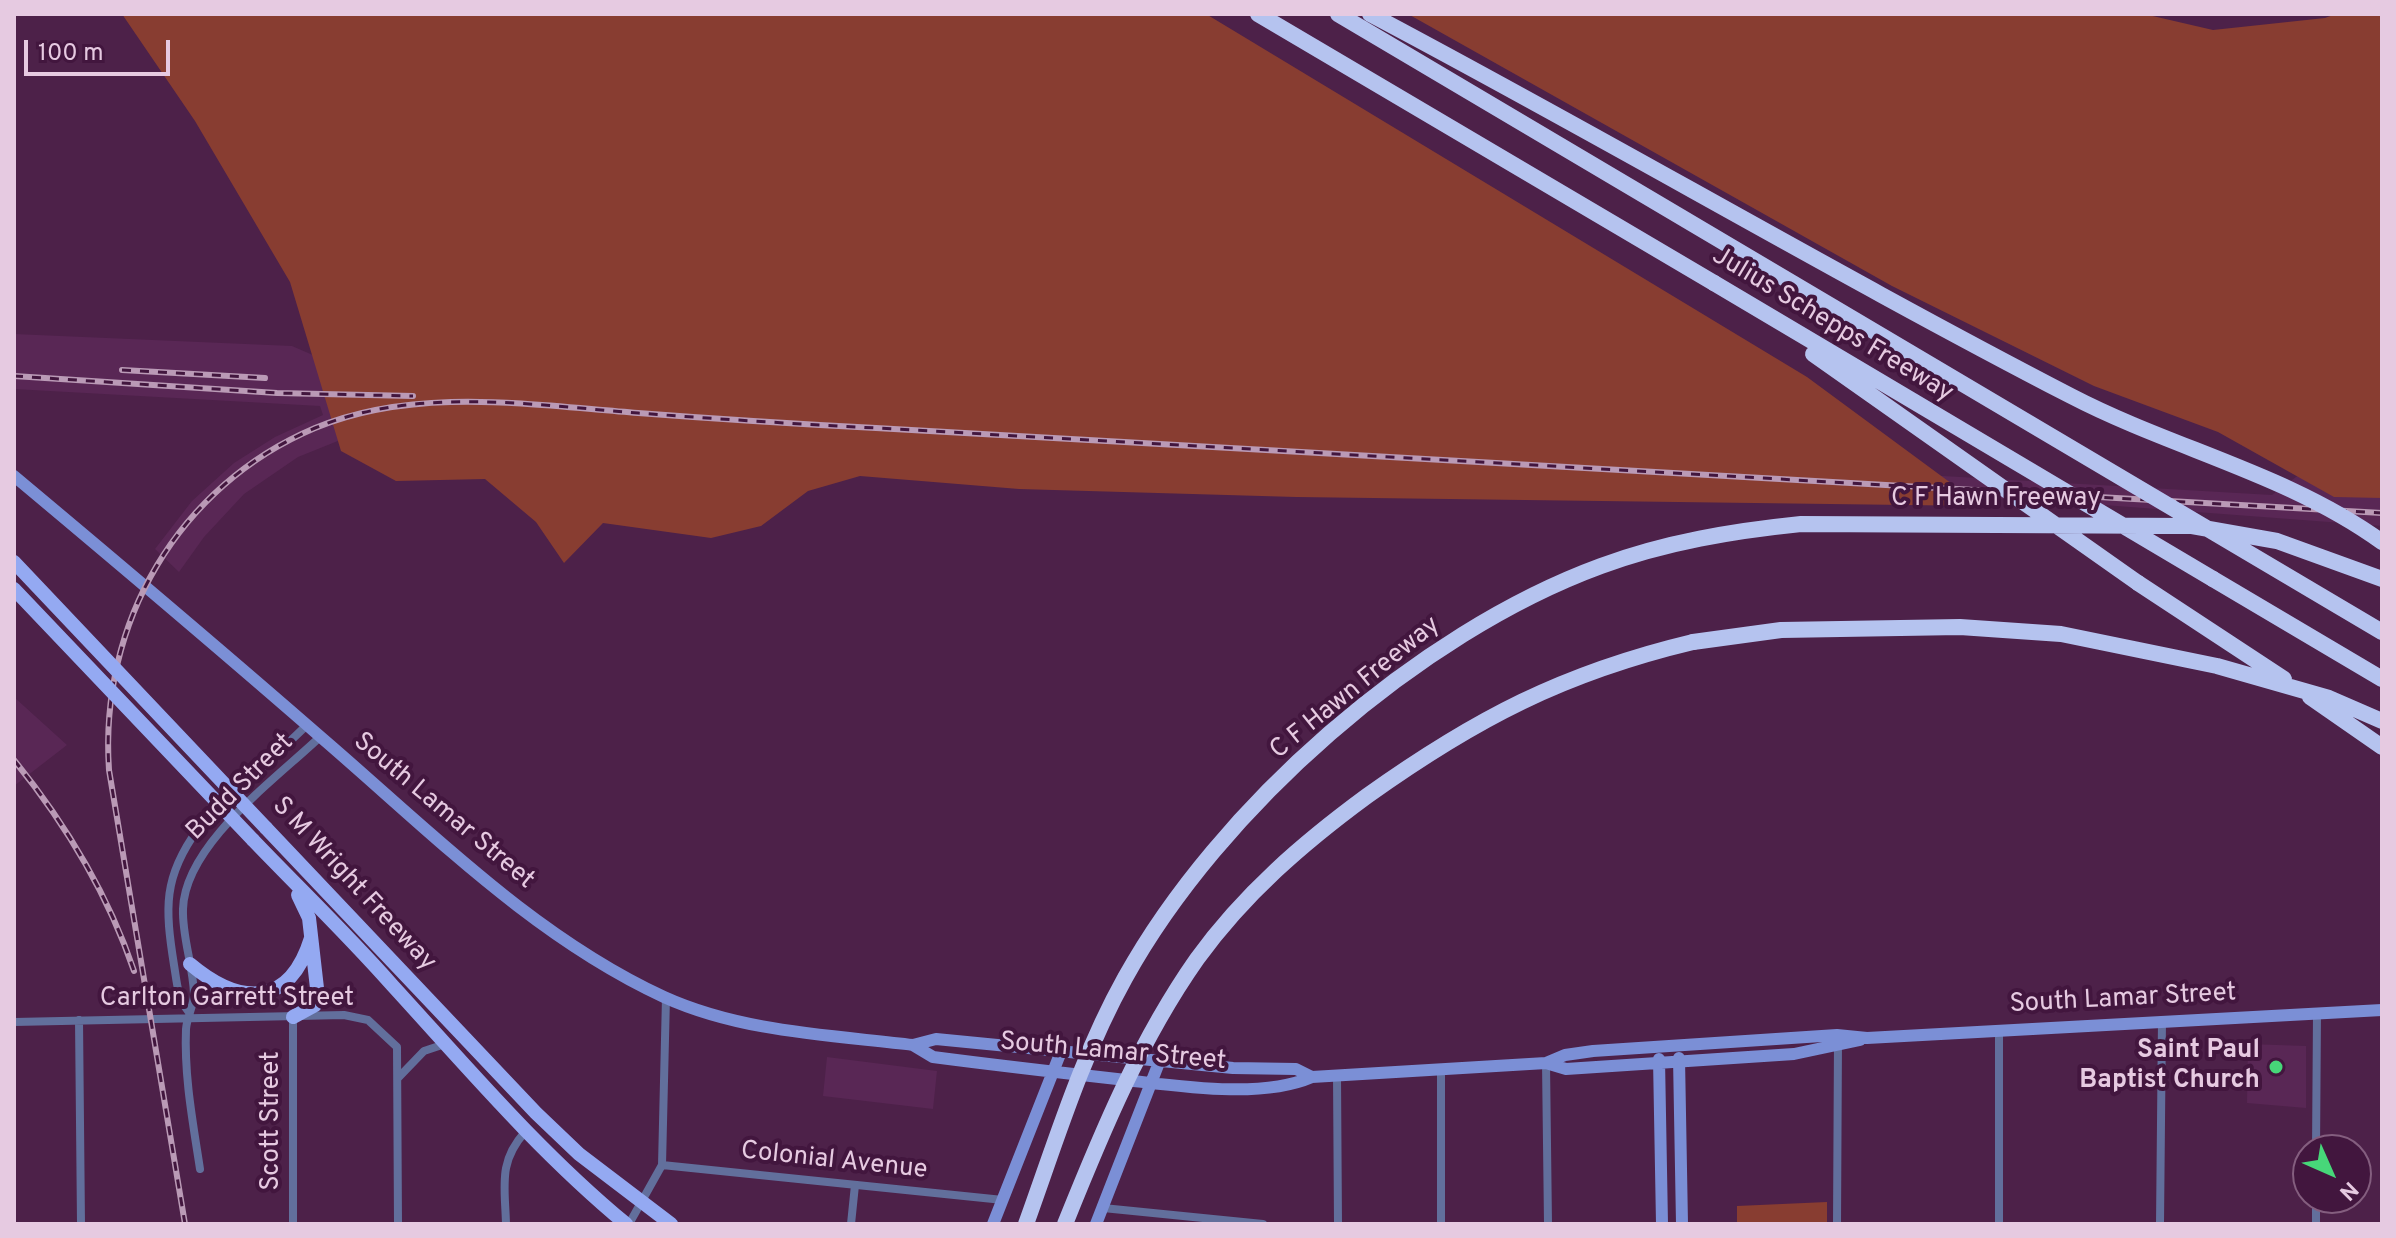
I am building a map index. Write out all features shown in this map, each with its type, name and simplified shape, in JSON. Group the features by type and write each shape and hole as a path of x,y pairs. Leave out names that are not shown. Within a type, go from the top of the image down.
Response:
{"highway":[{"name":"Julius Schepps Freeway","path":"1258,14 2382,679"},
{"name":"Julius Schepps Freeway","path":"1338,14 2382,632"},
{"path":"1370,14 1971,345 2148,434 2246,469 2307,496 2382,542"},
{"path":"1714,283 2138,583 2382,747"},
{"name":"C F Hawn Freeway","path":"1026,1224 1094,1038 1140,952 1184,888 1257,804 1340,727 1430,656 1522,599 1599,567 1655,549 1744,530 1801,524 2192,526 2277,541 2382,579"},
{"path":"1065,1224 1115,1103 1157,1021 1214,936 1286,860 1428,753 1485,718 1571,678 1693,642 1781,630 1986,628 2121,644 2217,666 2329,698 2382,721"},
{"path":"2320,703 2382,737"}],"main road":[{"name":"South Lamar Street","path":"14,476 502,892 561,939 600,964 666,997 723,1017 779,1029 913,1045 936,1039 1296,1069 1312,1077"},
{"name":"S M Wright Freeway","path":"14,562 536,1113 579,1154 671,1224"},
{"name":"S M Wright Freeway","path":"14,589 446,1044 525,1132 627,1224"},
{"path":"253,840 305,904 312,934 318,997 315,1005 293,1017"},
{"path":"190,964 229,991 257,994 280,985 295,973 312,934"},
{"name":"South Lamar Street","path":"1546,1063 1566,1069 1680,1063 1867,1038 2382,1010"},
{"name":"South Lamar Street","path":"913,1045 933,1057 1053,1072 1152,1082 1250,1087 1295,1084 1312,1077 1546,1063 1565,1055 1838,1041"},
{"path":"1662,1210 1682,1217 1679,1047"},
{"path":"1658,1048 1662,1224"},
{"path":"993,1224 1062,1049"},
{"path":"1096,1224 1160,1060"}],"street":[{"name":"Budd Street","path":"188,1015 180,1000 166,901 177,864 198,829 307,725"},
{"name":"Budd Street","path":"200,1169 188,1089 188,1015 194,997 183,909 185,887 194,864 211,841 321,736"},
{"path":"627,1224 662,1165 666,997"},
{"path":"2316,1134 2317,1014"},
{"name":"Carlton Garrett Street","path":"14,1022 188,1015 344,1015 368,1020 395,1044 398,1078 398,1224"},
{"name":"Scott Street","path":"293,1017 293,1224"},
{"path":"79,1020 81,1224"},
{"path":"2160,1224 2162,1020"},
{"path":"1999,1030 1999,1224"},
{"path":"1837,1224 1838,1041"},
{"path":"398,1078 424,1051 446,1044"},
{"path":"1546,1063 1548,1224"},
{"path":"1441,1070 1441,1224"},
{"path":"1337,1076 1338,1224"},
{"path":"506,1224 505,1164 508,1152 525,1132"},
{"name":"Colonial Avenue","path":"662,1165 1003,1200"},
{"path":"851,1224 855,1185"},
{"path":"1103,1208 1263,1224"}],"shaded area":[{"path":"122,14 1206,14 1807,377 1982,506 1296,497 1019,489 860,476 808,491 761,526 711,538 603,523 564,563 536,522 485,479 396,481 341,451 290,282 195,121"},
{"path":"1408,14 2144,14 2213,30 2325,18 2336,14 2382,14 2382,498 2334,497 2218,432 2094,386 1892,286"},
{"path":"14,334 292,346 384,386 2272,495 2300,474 2382,479 2382,526 2064,502 507,419 385,422 298,457 244,494 204,537 179,572 155,549 192,501 234,463 275,437 323,415 320,406 14,389"},
{"path":"14,697 67,745 14,786"},
{"name":"Saint Paul Baptist Church","path":"2248,1044 2306,1046 2306,1108 2247,1103"},
{"path":"827,1057 937,1071 933,1109 823,1096"},
{"path":"1827,1202 1827,1224 1737,1224 1737,1206"}],"railway":[{"path":"122,370 265,378"},
{"path":"14,376 277,393 413,396"},
{"path":"185,1224 109,770 109,715 118,663 134,612 157,566 187,523 224,485 266,453 315,428 354,415 434,403 516,403 787,423 2382,513"},
{"path":"14,760 51,809 83,860 111,914 134,971"}],"place":[{"name":"Saint Paul Baptist Church","path":"2276,1067"}]}
